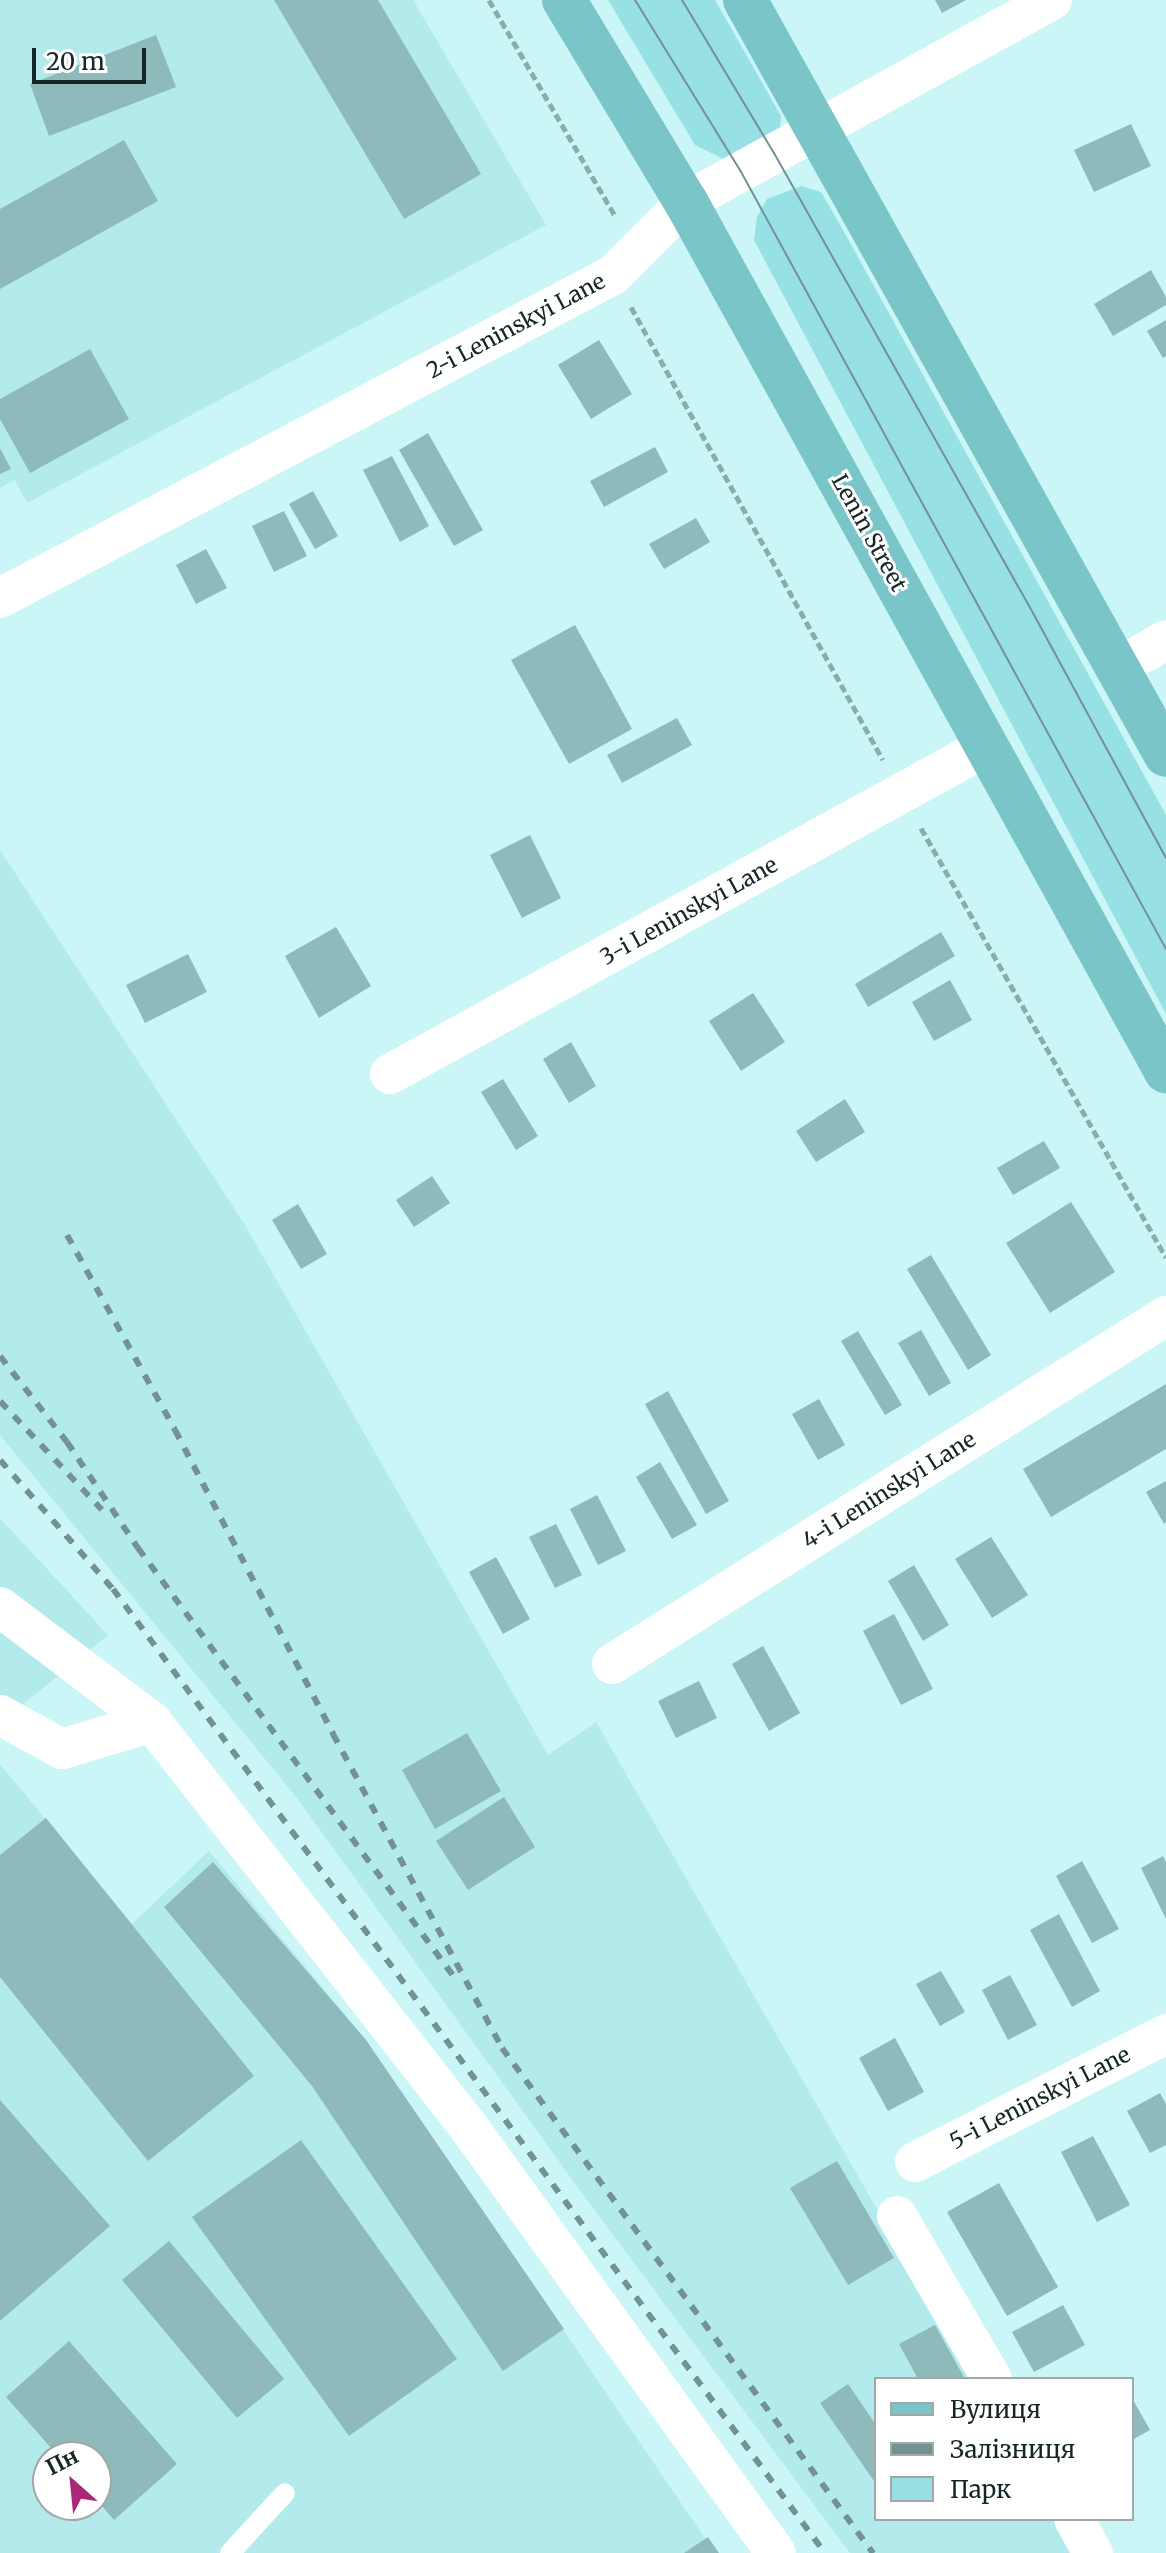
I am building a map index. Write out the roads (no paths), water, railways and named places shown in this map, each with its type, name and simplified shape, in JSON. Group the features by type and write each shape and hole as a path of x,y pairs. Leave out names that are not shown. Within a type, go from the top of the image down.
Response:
{"main road":[{"name":"Lenin Street","path":"564,0 686,202 1166,1071"},
{"path":"745,0 1166,755"}],"street":[{"name":"2-i Leninskyi Lane","path":"0,598 613,275 686,202 1052,0"},
{"path":"1117,668 1166,640"},
{"name":"3-i Leninskyi Lane","path":"390,1074 987,746"},
{"name":"4-i Leninskyi Lane","path":"612,1664 1166,1316"},
{"path":"0,1607 152,1722 468,2126 776,2553"},
{"path":"0,1715 62,1749 152,1722"},
{"name":"5-i Leninskyi Lane","path":"915,2162 1166,2034"},
{"path":"897,2216 991,2377"},
{"path":"1075,2521 1093,2553"}],"lane":[{"path":"230,2553 285,2493"}],"tram line":[{"path":"635,0 740,170 1166,949"},
{"path":"682,0 774,153 1033,613 1166,858"}],"railway":[{"path":"67,1235 175,1430 333,1734 502,2048 873,2553"},
{"path":"0,1356 67,1442 138,1548 454,1977"},
{"path":"0,1401 102,1510"},
{"path":"0,1460 113,1589 825,2553"}]}
